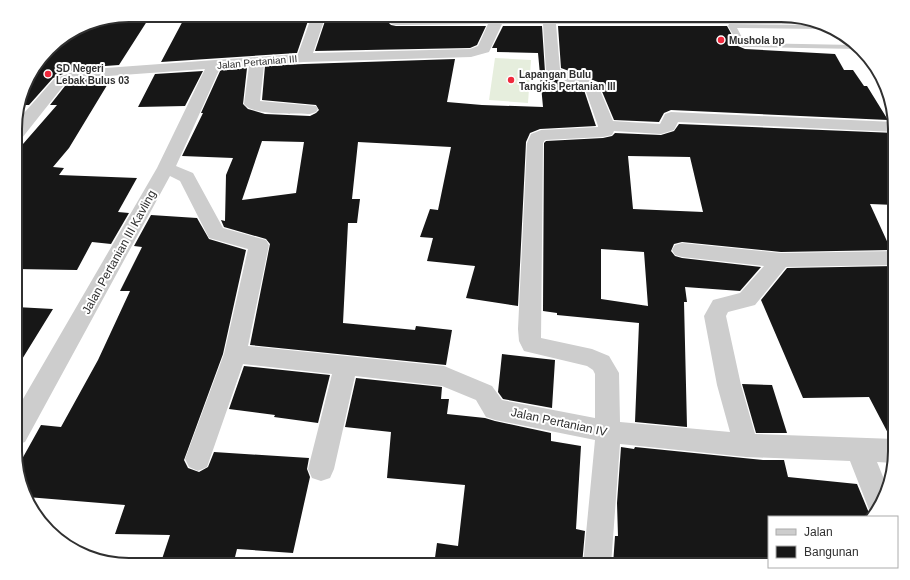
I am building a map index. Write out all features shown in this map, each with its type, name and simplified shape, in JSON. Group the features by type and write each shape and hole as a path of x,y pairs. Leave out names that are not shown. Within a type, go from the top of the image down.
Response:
{"street":[{"path":"304,58 317,22"},
{"name":"Jalan Pertanian III","path":"23,117 59,82 78,74 304,58 471,53 484,49 496,22"},
{"path":"548,22 553,71 592,86 606,126 606,131 603,132 541,135 537,138 535,143 529,329 530,341 532,345 592,358 601,363 607,374 608,432 598,558"},
{"path":"257,61 252,104 262,108 310,109"},
{"name":"Jalan Pertanian III Kavling","path":"22,423 166,168 214,65"},
{"path":"606,126 661,129 668,127 671,117 888,127"},
{"path":"166,168 187,177 216,233 259,245 235,354 198,459"},
{"path":"682,250 781,260 888,258"},
{"path":"746,445 729,385 715,316 721,306 747,299 781,260"},
{"name":"Jalan Pertanian IV","path":"235,354 444,376 484,393 495,408 608,432 746,445 888,450"},
{"path":"321,469 346,365"},
{"path":"859,450 878,497"}],"lane":[{"path":"812,27 732,26 743,46 850,47"}],"green space":[{"name":"Lapangan Bulu Tangkis Pertanian III","path":"495,58 531,60 528,103 489,100"}],"building":[{"path":"147,22 119,65 78,68 53,78 29,105 25,105 30,88 36,76 49,59 70,40 82,33 101,26 115,23"},
{"path":"182,22 308,22 297,53 161,62"},
{"path":"325,22 388,22 391,25 396,26 486,26 477,45 470,48 315,51"},
{"path":"503,26 542,26 545,72 547,75 584,90 596,126 540,129 530,133 526,142 518,306 466,298 475,266 427,261 433,238 420,237 430,209 438,210 451,147 358,142 352,199 360,199 357,223 348,223 343,323 415,330 416,326 452,330 446,365 250,345 270,244 266,239 224,227 221,220 225,221 226,175 233,158 182,156 203,113 201,113 221,69 247,68 243,104 248,109 265,114 310,116 319,110 316,105 262,100 265,66 455,59 447,102 543,107 538,53 497,52 497,48 492,48","holes":["262,141 304,142 296,193 242,200"]},
{"path":"558,26 727,26 738,46 745,49 835,54 844,70 853,70 864,86 867,86 888,120 671,110 664,113 659,122 614,120 598,82 561,68"},
{"path":"203,71 185,106 138,107 155,74"},
{"path":"112,77 69,148 53,167 64,168 59,175 137,178 118,212 129,213 111,244 92,242 77,270 22,269 22,145 57,105 50,105 65,86 81,79"},
{"path":"679,124 888,133 888,205 870,204 888,243 888,250 781,252 682,242 674,244 671,251 675,256 682,258 761,267 740,291 685,287 687,302 684,302 687,427 635,422 639,323 557,315 557,313 543,311 544,143 546,141 603,138 612,136 615,133 661,135 674,131","holes":["628,156 690,157 703,212 633,209","601,249 644,252 648,306 601,299"]},
{"path":"151,215 197,218 209,239 246,250 223,354 184,460 188,468 199,472 208,467 214,452 309,458 307,469 310,477 293,553 237,549 235,558 162,558 170,535 115,534 125,505 33,497 26,479 23,458 41,425 61,427 98,360 130,291 120,291 142,247 134,246"},
{"path":"888,266 888,433 869,397 803,398 761,300 787,268"},
{"path":"22,307 53,309 22,359"},
{"path":"502,354 555,360 552,408 503,399 498,392"},
{"path":"244,366 330,375 318,423 274,417 275,415 229,409"},
{"path":"356,378 442,387 441,399 449,399 447,414 485,418 551,433 551,441 581,446 576,529 585,531 583,558 435,558 437,543 458,546 465,485 387,478 391,432 345,427"},
{"path":"742,384 772,385 787,433 756,433"},
{"path":"621,447 634,449 635,447 763,460 784,460 788,477 857,484 869,512 865,516 768,516 768,558 613,558 615,536 618,536 617,503"}],"place":[{"name":"Mushola bp","path":"721,40"},
{"name":"SD Negeri Lebak Bulus 03","path":"48,74"},
{"name":"Lapangan Bulu Tangkis Pertanian III","path":"511,80"}]}
